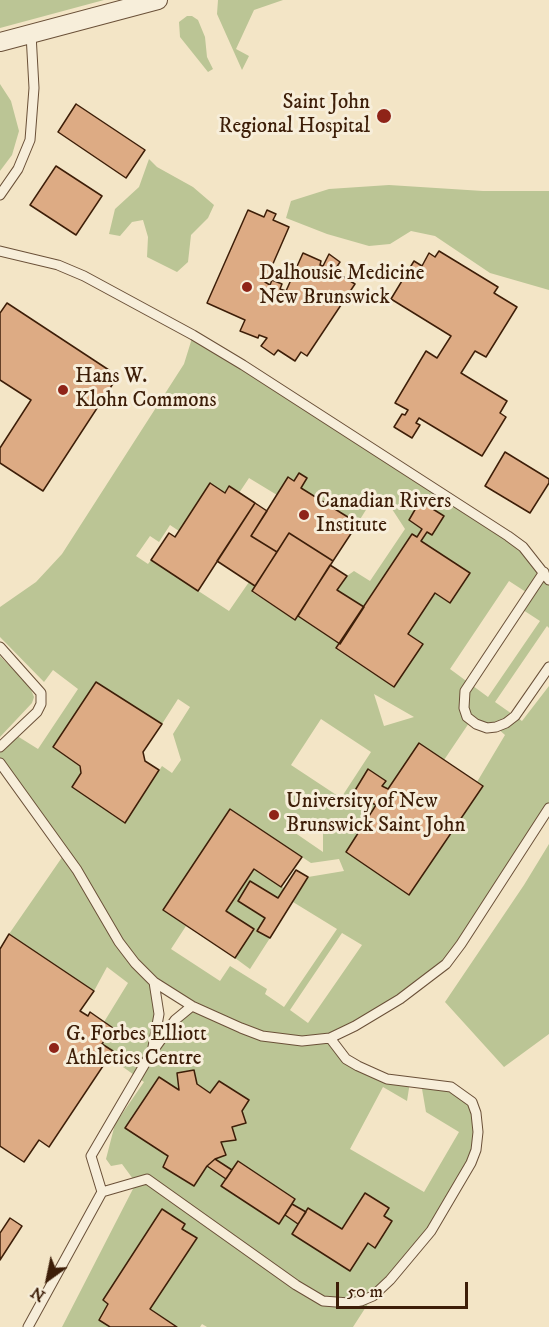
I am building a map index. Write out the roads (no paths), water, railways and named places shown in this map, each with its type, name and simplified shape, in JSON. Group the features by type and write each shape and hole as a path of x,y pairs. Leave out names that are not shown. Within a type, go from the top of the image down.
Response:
{"street":[{"path":"0,42 158,0"}],"lane":[{"path":"0,195 18,169 30,140 34,88 31,34"},
{"path":"0,251 58,266 84,276 193,335 243,364 523,547 546,576 465,690 464,708 467,717 476,724 487,728 496,727 515,716 549,667"},
{"path":"0,647 41,693 41,704 37,712 0,747"},
{"path":"0,763 77,870 119,942 154,982 192,1006 219,1019 262,1036 302,1041 330,1038 355,1026 400,999 446,964 549,808"},
{"path":"150,1055 159,1014 154,982"},
{"path":"102,1192 91,1156 150,1055 175,1020 192,1006"},
{"path":"28,1327 102,1192 147,1179 323,1301 349,1304 373,1296 390,1280 431,1231 462,1179 476,1150 478,1132 476,1113 472,1102 451,1087 387,1079 358,1066 346,1059 330,1038"}],"place":[{"name":"Saint John Regional Hospital","path":"384,116"},
{"name":"Dalhousie Medicine New Brunswick","path":"247,287"},
{"name":"Hans W. Klohn Commons","path":"63,390"},
{"name":"Canadian Rivers Institute","path":"304,515"},
{"name":"University of New Brunswick Saint John","path":"274,815"},
{"name":"G. Forbes Elliott Athletics Centre","path":"54,1048"}]}
